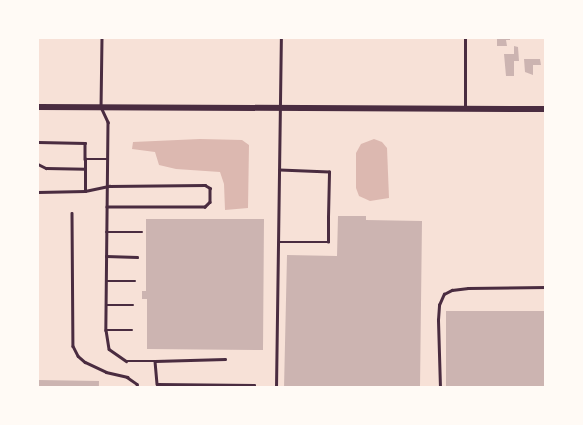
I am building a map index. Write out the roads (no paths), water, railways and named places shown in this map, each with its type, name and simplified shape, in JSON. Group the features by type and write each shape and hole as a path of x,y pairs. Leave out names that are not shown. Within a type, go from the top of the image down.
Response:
{"street":[{"path":"38,107 546,109"}],"lane":[{"path":"102,38 101,107 108,122 109,186 106,207 106,330 109,349 116,356 126,361 225,359"},
{"path":"276,388 280,170 280,38"},
{"path":"465,38 465,109"},
{"path":"38,142 85,143 85,191"},
{"path":"85,159 108,159"},
{"path":"38,164 46,168 85,168"},
{"path":"279,242 328,242 328,172 280,170"},
{"path":"38,192 85,191 109,186 205,185 210,188 210,202 206,207 106,207"},
{"path":"72,212 73,346 78,356 86,362 106,372 127,378 136,384 138,388"},
{"path":"106,232 142,232"},
{"path":"106,256 137,257"},
{"path":"106,281 135,281"},
{"path":"440,388 438,320 439,305 444,294 452,290 468,288 546,287"},
{"path":"106,305 132,305"},
{"path":"106,330 132,330"},
{"path":"156,361 157,384 254,385 254,388"}]}
